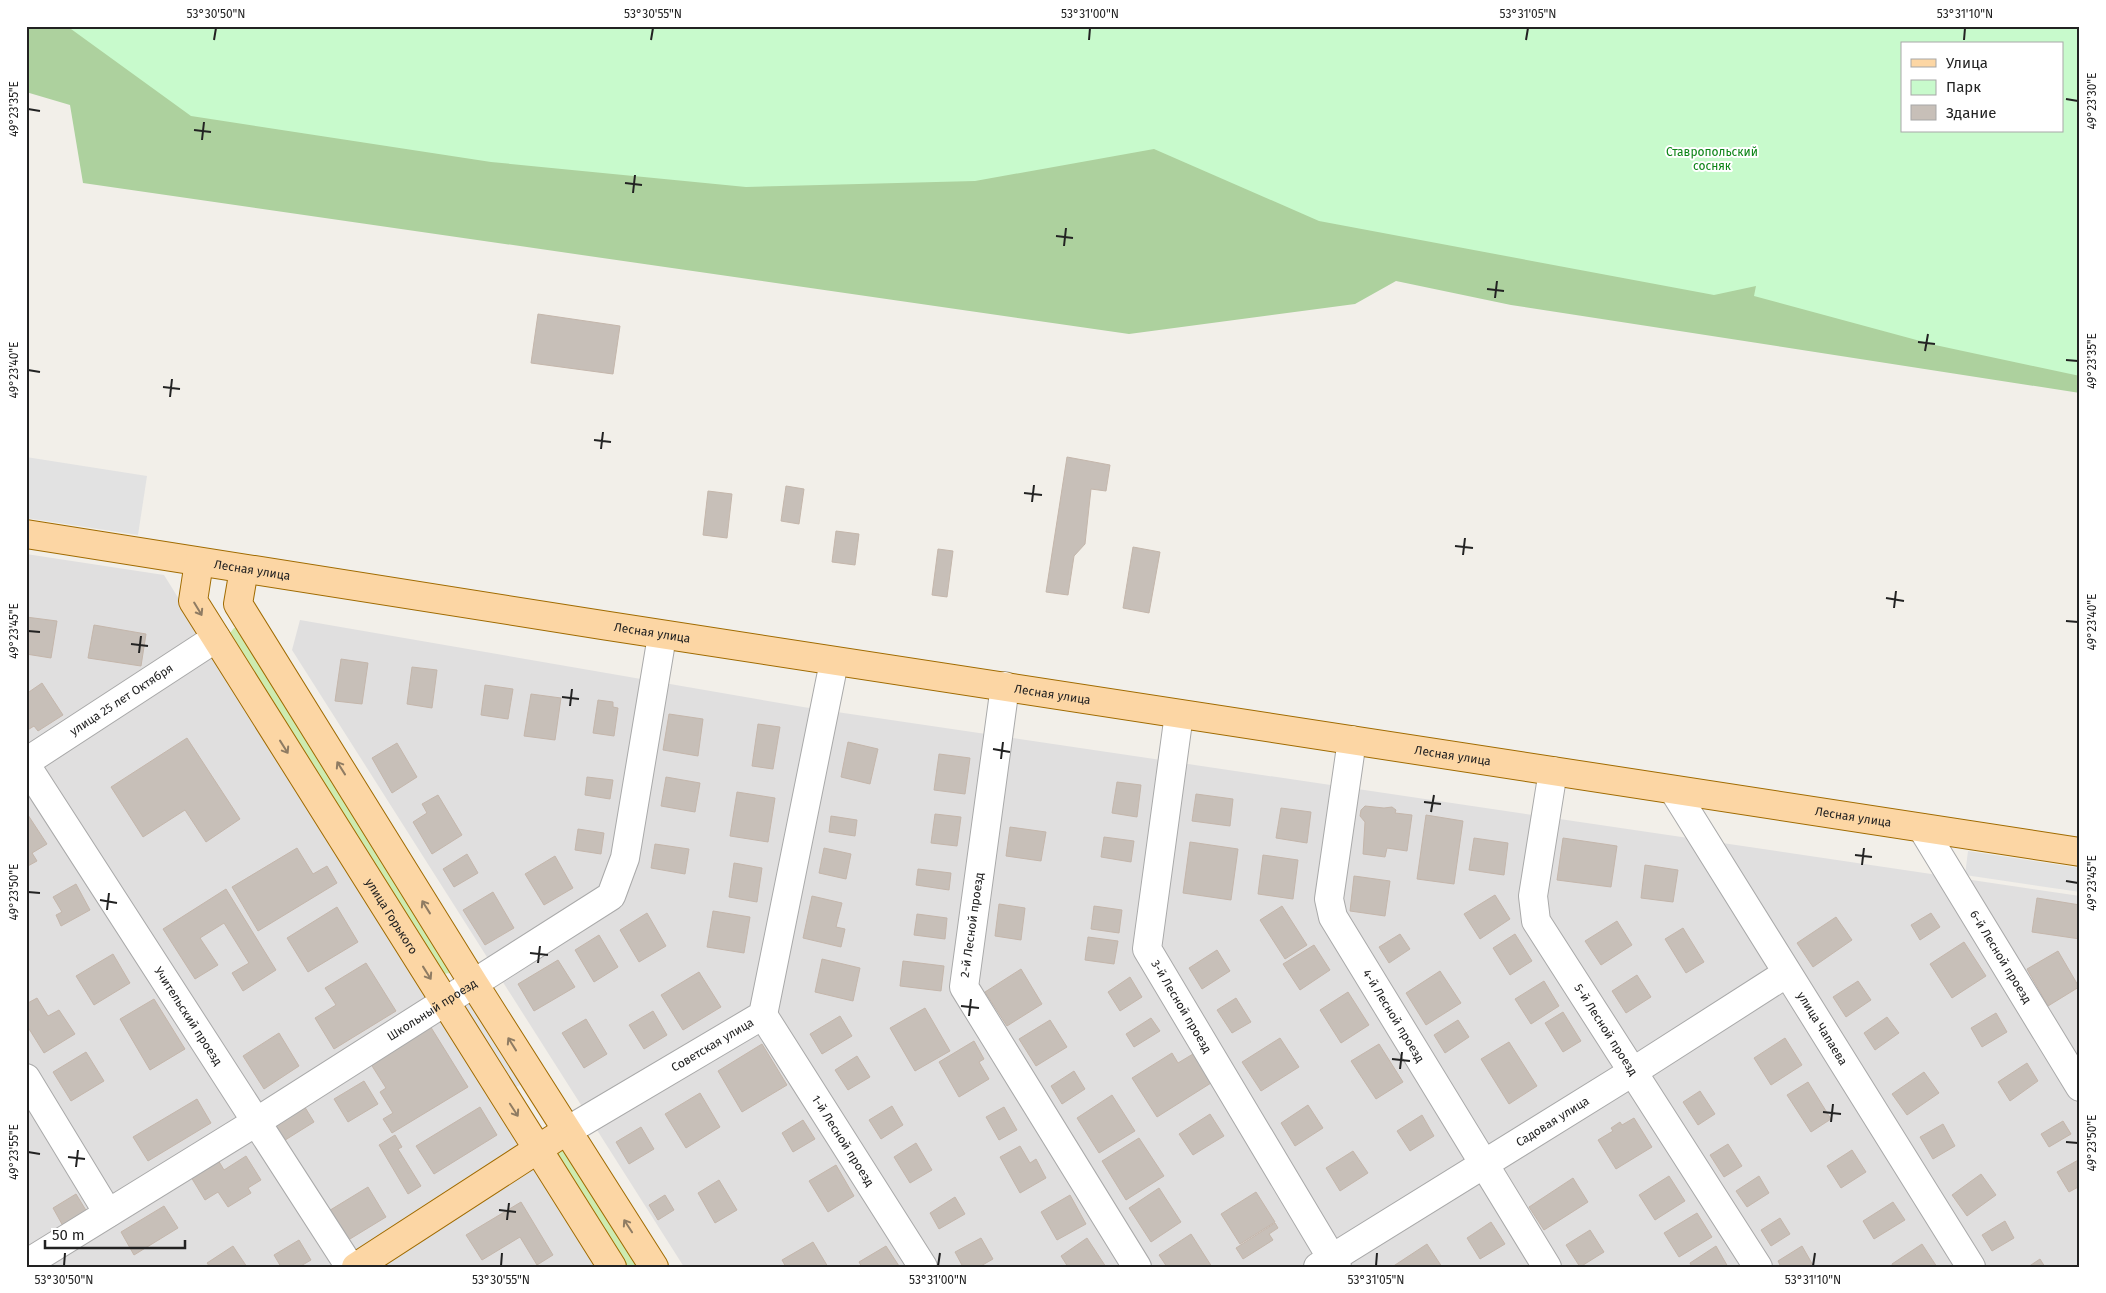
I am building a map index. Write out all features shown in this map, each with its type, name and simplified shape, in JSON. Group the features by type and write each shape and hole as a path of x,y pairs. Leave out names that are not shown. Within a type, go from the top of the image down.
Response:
{"main road":[{"name":"Лесная улица","path":"26,534 662,636 1006,686 2080,852"},
{"name":"улица Горького","path":"199,562 193,601 539,1148 612,1267"},
{"path":"244,569 238,604 474,984 654,1267"},
{"name":"Советская улица","path":"356,1267 567,1131"}],"street":[{"name":"Школьный проезд","path":"26,1264 256,1122 611,896 625,858 662,636"},
{"name":"улица 25 лет Октября","path":"26,763 216,638"},
{"name":"Советская улица","path":"567,1131 763,1015 834,662"},
{"name":"2-й Лесной проезд","path":"1006,686 964,987 1137,1267"},
{"name":"3-й Лесной проезд","path":"1180,714 1147,949 1329,1264"},
{"name":"4-й Лесной проезд","path":"1352,740 1329,899 1333,918 1547,1267"},
{"name":"Учительский проезд","path":"26,763 350,1267"},
{"name":"5-й Лесной проезд","path":"1553,772 1533,896 1536,921 1758,1267"},
{"name":"улица Чапаева","path":"1674,790 1971,1267"},
{"name":"6-й Лесной проезд","path":"1922,828 2080,1087"},
{"name":"Садовая улица","path":"1329,1264 1787,973"},
{"name":"1-й Лесной проезд","path":"763,1015 923,1267"},
{"path":"26,1078 108,1213"}],"shaded area":[{"path":"26,457 147,476 138,535 26,518"},
{"path":"26,554 164,575 595,1267 26,1267"},
{"path":"300,620 803,707 2080,896 2080,1267 684,1267 292,650"},
{"path":"1968,851 2080,868 2080,892 1965,875"},
{"path":"473,996 526,1081 515,1088 462,1004"}],"green space":[{"name":"Ставропольский сосняк","path":"26,26 2080,26 2080,393 1511,305 1396,281 1355,304 1129,334 83,183 70,105 26,92"},
{"name":"Ставропольский сосняк","path":"61,26 2080,26 2080,376 1935,345 1754,296 1756,286 1714,295 1319,221 1154,149 975,181 746,187 491,162 191,116 71,29"},
{"path":"234,628 240,628 453,969 451,973 443,974 231,638 230,633"},
{"path":"560,1143 644,1267 626,1267 555,1154"}],"building":[{"path":"538,314 620,326 613,374 531,363"},
{"path":"1067,457 1110,465 1106,491 1091,489 1085,544 1074,556 1068,595 1046,592"},
{"path":"786,486 804,489 799,524 781,521"},
{"path":"708,491 732,494 727,538 703,535"},
{"path":"836,531 859,534 855,565 832,562"},
{"path":"1133,547 1160,552 1149,613 1123,608"},
{"path":"938,549 953,551 947,597 932,595"},
{"path":"26,617 57,621 51,658 26,654"},
{"path":"94,625 146,634 141,666 88,658"},
{"path":"341,659 368,663 362,704 335,701"},
{"path":"412,667 437,670 432,708 407,704"},
{"path":"42,683 63,715 38,731 34,726 26,731 26,694"},
{"path":"485,685 513,689 508,719 481,715"},
{"path":"531,694 561,698 555,740 524,736"},
{"path":"598,700 613,702 613,707 618,708 614,736 593,733"},
{"path":"669,714 703,719 698,756 663,750"},
{"path":"758,724 780,727 773,769 752,766"},
{"path":"187,738 240,819 206,842 185,810 143,837 111,787"},
{"path":"848,742 878,749 870,784 841,777"},
{"path":"397,743 417,777 392,793 372,758"},
{"path":"939,754 970,758 965,794 934,790"},
{"path":"587,777 613,780 610,799 585,795"},
{"path":"666,777 700,783 695,812 661,806"},
{"path":"1117,782 1141,785 1137,817 1112,813"},
{"path":"737,792 775,798 768,842 730,836"},
{"path":"1196,794 1233,799 1230,826 1192,821"},
{"path":"438,795 462,835 432,854 413,822 427,813 422,804"},
{"path":"1365,806 1392,807 1396,810 1395,813 1412,815 1407,851 1387,848 1385,857 1363,854 1365,822 1360,816 1361,810"},
{"path":"1281,808 1311,812 1307,843 1276,838"},
{"path":"26,812 47,844 32,853 37,861 26,867"},
{"path":"935,814 961,817 957,846 931,843"},
{"path":"1426,815 1463,821 1454,884 1417,879"},
{"path":"831,816 857,820 855,836 829,832"},
{"path":"1010,827 1046,832 1041,861 1006,856"},
{"path":"578,829 604,833 601,854 575,850"},
{"path":"1104,837 1134,841 1131,862 1101,857"},
{"path":"1474,838 1508,843 1504,875 1469,870"},
{"path":"1563,838 1617,846 1611,887 1557,880"},
{"path":"1190,842 1238,849 1231,900 1183,893"},
{"path":"655,844 689,849 685,874 651,868"},
{"path":"297,848 313,874 327,866 337,883 258,931 232,887"},
{"path":"824,848 851,854 846,879 819,873"},
{"path":"467,854 478,873 454,887 443,869"},
{"path":"1263,855 1298,860 1293,899 1258,894"},
{"path":"555,856 573,888 544,905 525,874"},
{"path":"734,863 762,868 757,902 729,897"},
{"path":"1645,865 1678,870 1673,902 1641,898"},
{"path":"918,869 951,873 949,890 916,885"},
{"path":"1354,876 1390,881 1385,916 1350,911"},
{"path":"76,884 90,910 61,926 56,915 62,912 53,897"},
{"path":"226,889 276,970 243,991 232,973 249,963 224,923 200,938 218,965 195,979 163,929"},
{"path":"493,892 514,928 485,945 463,910"},
{"path":"1495,895 1510,919 1480,939 1464,914"},
{"path":"812,896 842,903 836,927 845,929 841,947 803,938"},
{"path":"2037,898 2080,905 2080,939 2032,932"},
{"path":"999,904 1025,908 1021,940 995,936"},
{"path":"1094,906 1122,910 1119,933 1091,929"},
{"path":"1282,906 1307,945 1285,959 1260,920"},
{"path":"337,907 358,942 308,972 287,938"},
{"path":"713,911 750,917 744,953 707,947"},
{"path":"647,913 666,946 639,962 620,930"},
{"path":"1931,913 1940,927 1920,940 1911,925"},
{"path":"917,914 947,918 945,939 914,935"},
{"path":"1836,917 1852,940 1813,967 1797,943"},
{"path":"1617,921 1632,945 1601,965 1585,941"},
{"path":"1683,928 1704,962 1686,973 1665,939"},
{"path":"1400,934 1410,949 1389,963 1379,947"},
{"path":"1515,934 1532,961 1510,975 1493,948"},
{"path":"599,935 618,967 594,982 575,950"},
{"path":"1088,937 1118,941 1114,964 1085,960"},
{"path":"1964,942 1986,976 1952,998 1930,964"},
{"path":"1314,945 1330,970 1300,990 1283,964"},
{"path":"1217,950 1230,971 1202,989 1189,968"},
{"path":"2058,951 2079,987 2048,1006 2027,969"},
{"path":"113,954 130,983 94,1005 76,976"},
{"path":"822,959 860,968 853,1001 815,992"},
{"path":"558,960 575,987 534,1011 518,984"},
{"path":"903,961 944,966 941,991 900,986"},
{"path":"366,963 396,1011 334,1049 315,1018 336,1005 325,988"},
{"path":"1021,969 1042,1004 1007,1026 985,992"},
{"path":"1440,971 1461,1003 1426,1025 1406,993"},
{"path":"699,972 721,1007 683,1030 661,995"},
{"path":"1637,975 1651,997 1626,1013 1612,991"},
{"path":"1130,977 1142,997 1120,1011 1108,992"},
{"path":"1544,981 1559,1006 1531,1024 1515,999"},
{"path":"1858,981 1871,1000 1846,1017 1833,997"},
{"path":"1348,992 1369,1025 1341,1043 1320,1010"},
{"path":"37,998 48,1016 59,1010 75,1034 44,1053 26,1024 26,1004"},
{"path":"1236,998 1251,1022 1232,1033 1217,1010"},
{"path":"154,999 185,1049 150,1070 120,1019"},
{"path":"925,1008 950,1051 915,1071 890,1028"},
{"path":"653,1011 667,1035 644,1049 629,1025"},
{"path":"1563,1012 1581,1041 1563,1052 1545,1023"},
{"path":"1996,1013 2007,1032 1982,1047 1971,1028"},
{"path":"840,1016 852,1036 822,1054 810,1034"},
{"path":"1887,1017 1899,1033 1875,1050 1864,1033"},
{"path":"1151,1018 1160,1031 1134,1047 1126,1034"},
{"path":"586,1019 607,1054 584,1068 562,1033"},
{"path":"1050,1020 1067,1047 1036,1066 1019,1039"},
{"path":"1458,1020 1469,1037 1445,1053 1434,1035"},
{"path":"427,1021 468,1087 392,1133 383,1119 393,1113 380,1092 386,1088 367,1058"},
{"path":"279,1033 299,1066 264,1089 243,1056"},
{"path":"1280,1038 1299,1067 1261,1091 1242,1062"},
{"path":"1785,1038 1802,1065 1771,1085 1754,1058"},
{"path":"974,1041 984,1059 979,1062 989,1079 959,1097 939,1062"},
{"path":"1509,1042 1537,1086 1509,1104 1481,1059"},
{"path":"762,1044 787,1085 742,1112 718,1071"},
{"path":"1379,1044 1403,1082 1376,1099 1351,1061"},
{"path":"86,1052 104,1081 71,1101 53,1072"},
{"path":"1172,1053 1178,1063 1193,1054 1211,1083 1157,1117 1132,1078"},
{"path":"857,1056 870,1077 848,1090 835,1070"},
{"path":"2027,1063 2038,1081 2010,1101 1998,1082"},
{"path":"1074,1071 1085,1089 1062,1104 1051,1086"},
{"path":"1924,1072 1939,1093 1907,1115 1892,1094"},
{"path":"364,1081 378,1104 348,1122 334,1099"},
{"path":"1808,1082 1831,1119 1811,1132 1787,1095"},
{"path":"1700,1091 1715,1114 1698,1125 1683,1102"},
{"path":"700,1093 720,1127 686,1148 665,1114"},
{"path":"1112,1095 1135,1131 1099,1153 1077,1118"},
{"path":"298,1096 314,1122 282,1142 266,1117"},
{"path":"197,1099 211,1123 148,1161 133,1137"},
{"path":"1308,1105 1323,1128 1295,1146 1281,1123"},
{"path":"892,1106 903,1125 881,1139 869,1120"},
{"path":"480,1107 497,1135 434,1174 416,1146"},
{"path":"1004,1107 1017,1130 999,1140 986,1117"},
{"path":"1210,1114 1224,1136 1193,1155 1179,1134"},
{"path":"1422,1115 1434,1136 1410,1151 1397,1131"},
{"path":"1634,1118 1652,1147 1616,1169 1598,1140 1613,1131 1611,1128 1620,1122 1622,1125"},
{"path":"803,1120 815,1139 793,1152 782,1133"},
{"path":"2063,1121 2071,1134 2049,1147 2041,1134"},
{"path":"1943,1124 1955,1146 1933,1159 1920,1137"},
{"path":"641,1127 654,1149 629,1164 616,1142"},
{"path":"395,1135 402,1147 398,1149 421,1186 408,1194 379,1145"},
{"path":"1139,1138 1164,1176 1126,1200 1102,1161"},
{"path":"916,1143 932,1170 910,1183 894,1157"},
{"path":"1728,1144 1742,1166 1724,1177 1710,1155"},
{"path":"1020,1146 1030,1163 1036,1159 1046,1178 1020,1193 1000,1157"},
{"path":"1852,1150 1866,1172 1841,1188 1827,1166"},
{"path":"1353,1151 1368,1173 1340,1191 1326,1168"},
{"path":"246,1156 261,1180 248,1188 251,1193 228,1207 218,1192 205,1200 191,1177 218,1160 224,1170"},
{"path":"2080,1159 2080,1186 2069,1192 2057,1172"},
{"path":"836,1165 854,1196 828,1212 809,1181"},
{"path":"1981,1174 1996,1195 1967,1216 1952,1195"},
{"path":"1669,1176 1685,1201 1655,1220 1639,1195"},
{"path":"1759,1176 1769,1193 1747,1207 1736,1191"},
{"path":"1573,1178 1588,1202 1544,1230 1529,1207"},
{"path":"719,1180 737,1210 715,1223 698,1193"},
{"path":"368,1187 386,1217 345,1242 327,1212"},
{"path":"1159,1188 1181,1222 1151,1242 1129,1208"},
{"path":"1256,1192 1275,1222 1240,1244 1221,1214"},
{"path":"76,1194 87,1212 63,1226 53,1208"},
{"path":"665,1195 674,1210 658,1220 649,1205"},
{"path":"1070,1195 1086,1224 1057,1240 1041,1212"},
{"path":"955,1197 965,1214 939,1229 930,1213"},
{"path":"521,1202 553,1255 537,1265 520,1237 482,1260 466,1235"},
{"path":"1893,1202 1905,1220 1874,1239 1863,1221"},
{"path":"164,1206 178,1228 134,1255 121,1232"},
{"path":"1697,1213 1712,1237 1679,1257 1664,1233"},
{"path":"1780,1218 1790,1234 1771,1246 1761,1230"},
{"path":"2005,1221 2014,1238 1992,1251 1982,1235"},
{"path":"1491,1222 1505,1244 1480,1259 1467,1238"},
{"path":"1275,1223 1278,1228 1269,1234 1273,1240 1243,1259 1236,1248"},
{"path":"1590,1230 1604,1252 1580,1267 1566,1245"},
{"path":"1191,1234 1212,1267 1167,1267 1159,1255"},
{"path":"981,1238 993,1259 979,1267 963,1267 955,1252"},
{"path":"1087,1238 1106,1267 1068,1267 1061,1256"},
{"path":"299,1240 311,1260 299,1267 281,1267 274,1255"},
{"path":"813,1242 828,1267 786,1267 782,1260"},
{"path":"1427,1244 1442,1267 1392,1267"},
{"path":"1922,1244 1937,1267 1893,1267 1892,1264"},
{"path":"233,1246 247,1267 210,1267 207,1263"},
{"path":"886,1246 899,1266 862,1267 859,1262"},
{"path":"1716,1246 1728,1267 1692,1267 1690,1263"},
{"path":"1802,1246 1814,1267 1781,1267 1778,1261"},
{"path":"2040,1259 2045,1267 2028,1267"}]}
